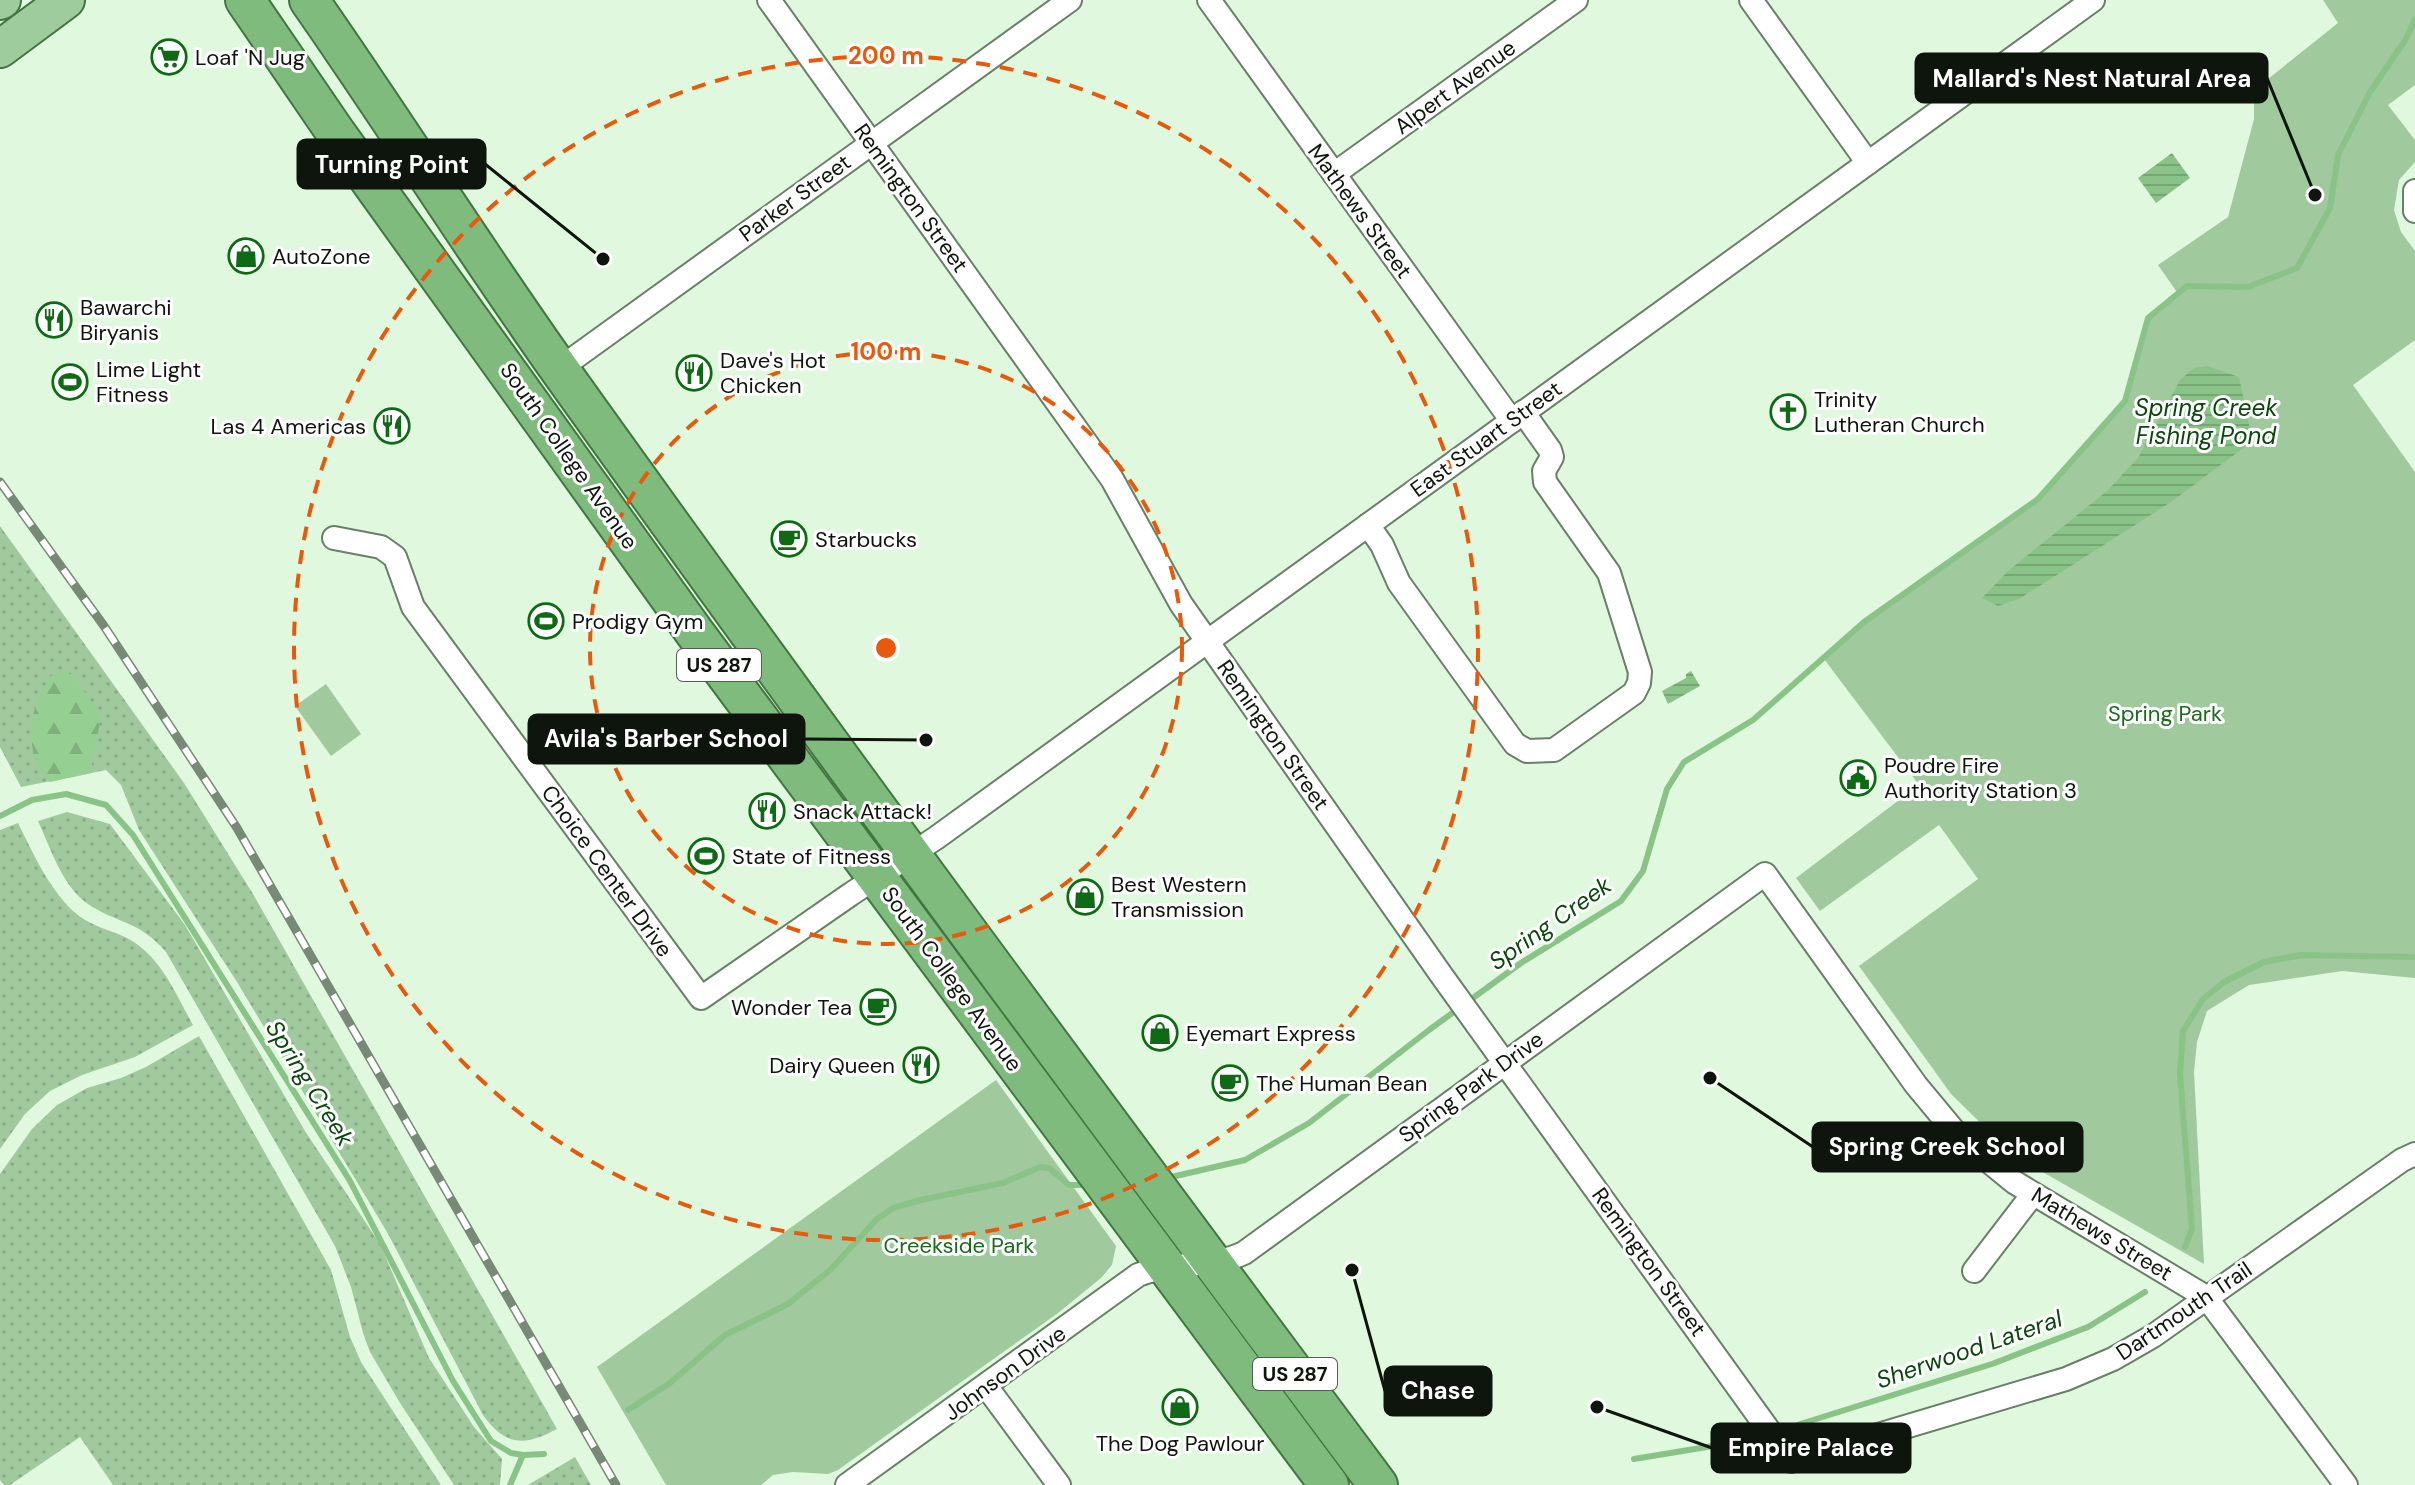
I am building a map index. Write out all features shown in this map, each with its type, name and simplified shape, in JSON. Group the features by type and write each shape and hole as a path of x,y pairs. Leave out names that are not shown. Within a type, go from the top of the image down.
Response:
{"highway":[{"name":"South College Avenue","path":"245,0 336,133 695,633 1329,1485"},
{"name":"South College Avenue","path":"309,0 559,369 911,854 1378,1485"},
{"path":"485,338 510,341 530,367 539,372 559,369"},
{"path":"550,430 572,432 606,463 627,462"}],"main road":[{"path":"0,49 66,0"}],"street":[{"name":"Remington Street","path":"769,0 1112,479 1181,604 1442,976 1791,1461"},
{"name":"Parker Street","path":"559,369 1070,0"},
{"name":"Mathews Street","path":"1209,0 1334,174 1517,417 1550,450 1552,457 1544,471 1545,482 1609,573 1640,672 1634,693 1554,750 1527,751 1515,744 1399,583 1382,545 1368,525"},
{"name":"Alpert Avenue","path":"1334,174 1576,0"},
{"path":"1751,0 1868,163"},
{"name":"East Stuart Street","path":"701,998 911,854 2093,0"},
{"path":"2415,191 2415,211"},
{"name":"Choice Center Drive","path":"334,538 381,547 395,557 413,607 701,998"},
{"name":"Mathews Street","path":"1765,874 1947,1125 1993,1167 2033,1194 2206,1297 2346,1485"},
{"name":"Spring Park Drive","path":"1165,1265 1229,1260 1244,1253 1765,874"},
{"name":"Dartmouth Trail","path":"1791,1461 2066,1379 2113,1359 2153,1336 2402,1160 2415,1154"},
{"path":"1974,1271 2033,1194"},
{"name":"Johnson Drive","path":"847,1485 1133,1278 1165,1265"},
{"path":"986,1386 1059,1485"}],"green space":[{"name":"Spring Park","path":"2323,0 2415,0 2415,85 2388,105 2415,140 2415,162 2399,180 2394,210 2401,232 2415,251 2415,340 2353,385 2415,472 2415,978 2342,971 2249,985 2207,1011 2197,1042 2194,1072 2204,1264 2039,1170 2000,1142 1951,1094 1859,966 1978,879 1939,825 1820,911 1796,878 1919,785 1824,659 1864,622 2037,500 2127,400 2150,316 2179,295 2158,265 2228,217 2254,119 2254,96 2258,87 2338,23"},
{"path":"0,526 184,783 253,894 557,1429 535,1438 517,1440 500,1433 483,1415 387,1232 237,982 139,830 121,785 106,770 21,787 0,747"},
{"path":"59,669 71,673 101,715 92,773 50,782 39,769 34,755 32,728 37,701"},
{"path":"326,684 361,734 331,756 295,706"},
{"path":"67,812 110,824 185,925 305,1131 380,1244 429,1358 474,1427 502,1459 500,1485 454,1485 400,1403 370,1352 335,1246 166,952 139,929 81,899 65,879 38,821"},
{"path":"18,823 42,869 64,902 86,920 127,938 149,955 166,976 193,1025 135,1057 82,1075 50,1091 25,1114 0,1149 0,830"},
{"path":"199,1036 331,1270 350,1337 361,1362 441,1485 113,1485 80,1437 10,1485 4,1485 0,1480 0,1174 32,1129 57,1105 87,1088 146,1067"},
{"name":"Creekside Park","path":"996,1080 1116,1246 1112,1265 1101,1278 1058,1313 838,1470 828,1474 793,1472 773,1475 761,1485 666,1485 597,1367"},
{"path":"575,1457 591,1485 528,1485"}],"water":[{"path":"2172,153 2190,178 2156,203 2138,178"},
{"name":"Spring Creek Fishing Pond","path":"2207,366 2239,377 2250,429 2246,446 2171,502 2019,599 1998,606 1982,598 2008,571 2107,491 2138,458 2180,380 2194,368"},
{"path":"1691,671 1700,686 1668,704 1662,691 1686,678"}],"waterway":[{"name":"Spring Creek","path":"1167,1178 1245,1160 1309,1123 1521,963 1621,901 1643,871 1667,789 1684,762 1753,720 1864,622 2038,499 2125,401 2148,318 2187,286 2248,287 2297,268 2330,208 2338,155 2370,92 2406,39 2415,19"},
{"name":"Spring Creek","path":"0,816 32,800 66,794 106,805 133,835 350,1181 453,1381 491,1441 511,1453 544,1454"},
{"name":"Sherwood Lateral","path":"2185,1247 2192,1229 2180,1074 2183,1031 2203,999 2224,982 2264,962 2301,955 2415,957"},
{"name":"Spring Creek","path":"628,1410 670,1383 725,1335 788,1304 830,1270 877,1219 893,1208 1003,1183 1040,1167 1049,1168 1069,1185 1088,1185"},
{"name":"Sherwood Lateral","path":"1797,1425 1992,1364 2088,1327 2145,1292"},
{"name":"Sherwood Lateral","path":"1634,1459 1749,1440"},
{"path":"510,1485 523,1455"}],"railway":[{"path":"0,482 104,626 237,828 616,1485"}],"place":[{"name":"Loaf 'N Jug","path":"169,57"},
{"name":"Mallard's Nest Natural Area","path":"2315,195"},
{"name":"AutoZone","path":"246,256"},
{"name":"Turning Point","path":"603,259"},
{"name":"Bawarchi Biryanis","path":"54,320"},
{"name":"Dave's Hot Chicken","path":"694,373"},
{"name":"Lime Light Fitness","path":"70,382"},
{"name":"Trinity Lutheran Church","path":"1788,412"},
{"name":"Las 4 Americas","path":"392,426"},
{"name":"Starbucks","path":"789,539"},
{"name":"Prodigy Gym","path":"546,621"},
{"name":"Avila's Barber School","path":"926,740"},
{"name":"Poudre Fire Authority Station 3","path":"1858,778"},
{"name":"Snack Attack!","path":"767,811"},
{"name":"State of Fitness","path":"706,856"},
{"name":"Best Western Transmission","path":"1085,897"},
{"name":"Wonder Tea","path":"878,1007"},
{"name":"Eyemart Express","path":"1160,1033"},
{"name":"Dairy Queen","path":"921,1065"},
{"name":"Spring Creek School","path":"1710,1078"},
{"name":"The Human Bean","path":"1230,1083"},
{"name":"Chase","path":"1352,1270"},
{"name":"The Dog Pawlour","path":"1180,1407"},
{"name":"Empire Palace","path":"1597,1407"}]}
